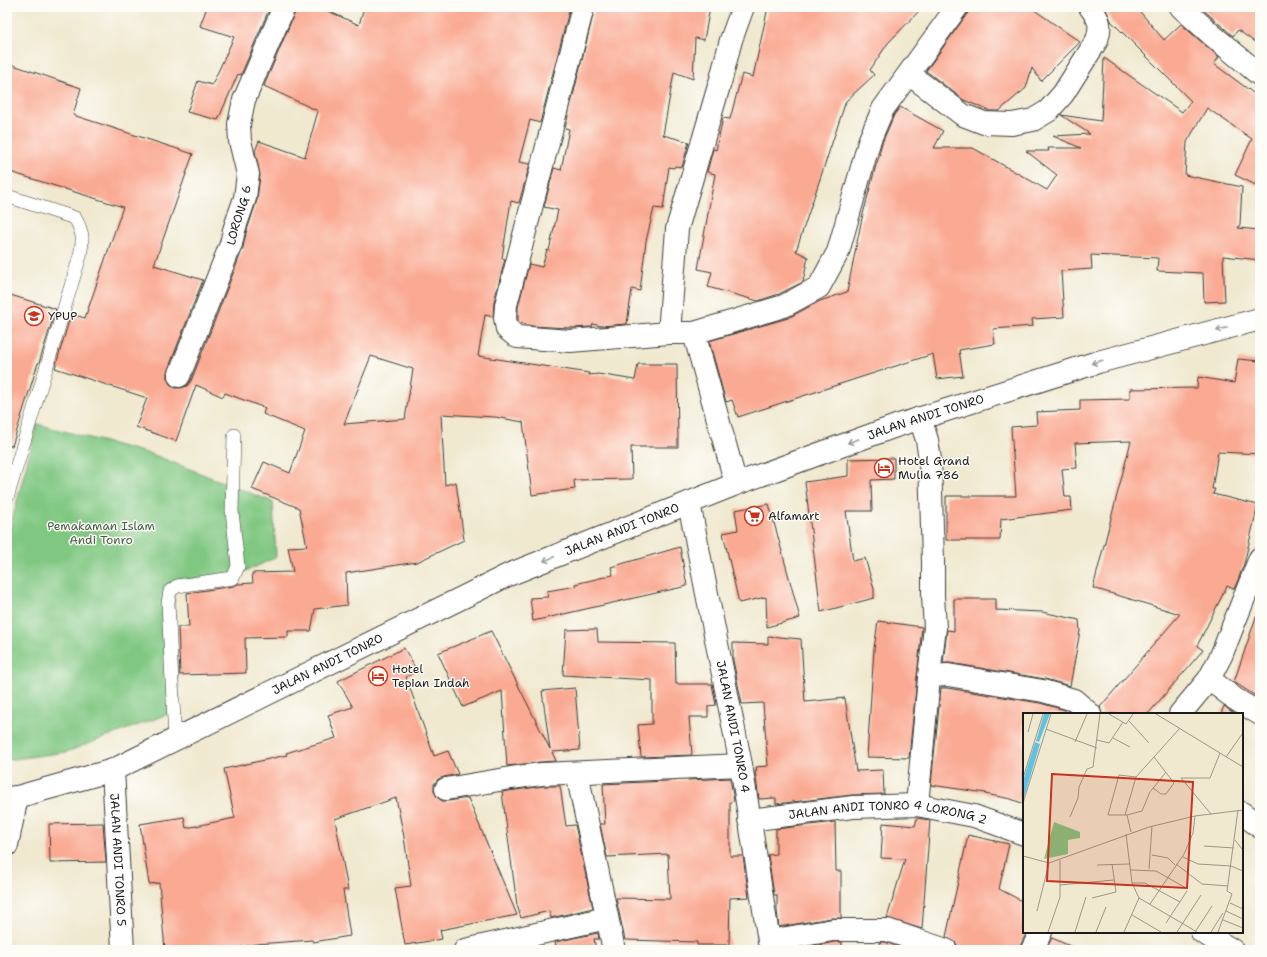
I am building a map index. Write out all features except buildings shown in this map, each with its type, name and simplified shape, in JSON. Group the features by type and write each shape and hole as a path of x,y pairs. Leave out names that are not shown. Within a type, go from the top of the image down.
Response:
{"street":[{"name":"LORONG 6","path":"179,376 231,244 234,230 245,198 248,174 240,142 240,118 244,100 284,7"},
{"path":"583,7 506,305 505,318 507,329 517,337 570,341 669,333 694,333 784,306 819,287 838,252 870,139 883,109 957,7"},
{"path":"669,333 677,228 721,79 730,40 743,7"},
{"path":"909,74 963,114 984,123 1012,124 1033,120 1048,110 1063,94 1097,40 1100,23 1090,7"},
{"path":"1181,7 1260,75"},
{"name":"JALAN ANDI TONRO","path":"12,797 113,770 508,575 736,484 920,418 1098,362 1260,319"},
{"path":"694,333 736,484"},
{"path":"917,806 935,628 930,459 927,440 920,418"},
{"name":"JALAN ANDI TONRO 4","path":"689,503 741,765 771,946"},
{"path":"1181,713 1209,679 1221,656 1260,558"},
{"path":"929,676 948,675 1043,691 1074,700 1089,713"},
{"path":"1209,679 1235,699 1260,714"},
{"path":"446,789 542,774 741,765"},
{"name":"JALAN ANDI TONRO 5","path":"113,770 123,950"},
{"path":"577,773 614,950"},
{"path":"7,845 12,797"},
{"name":"JALAN ANDI TONRO 4 LORONG 2","path":"750,820 853,807 917,806 974,816 1023,834"},
{"path":"1243,815 1260,827"},
{"path":"466,950 607,918"},
{"path":"771,946 833,930 886,930 946,950"},
{"path":"1032,950 1040,933"},
{"path":"1204,933 1232,950"}],"lane":[{"path":"7,196 75,218 83,239 80,256 7,498"},
{"path":"175,740 168,603 170,591 177,586 233,578 238,566 232,511 234,435"}],"green space":[{"name":"Pemakaman Islam Andi Tonro","path":"37,424 154,455 273,502 276,557 249,570 173,585 179,710 66,752 7,760 7,540"}],"place":[{"name":"YPUP","path":"34,316"},
{"name":"Hotel Grand Mulia 786","path":"884,468"},
{"name":"Alfamart","path":"754,516"},
{"name":"Hotel Tepian Indah","path":"378,676"}]}
